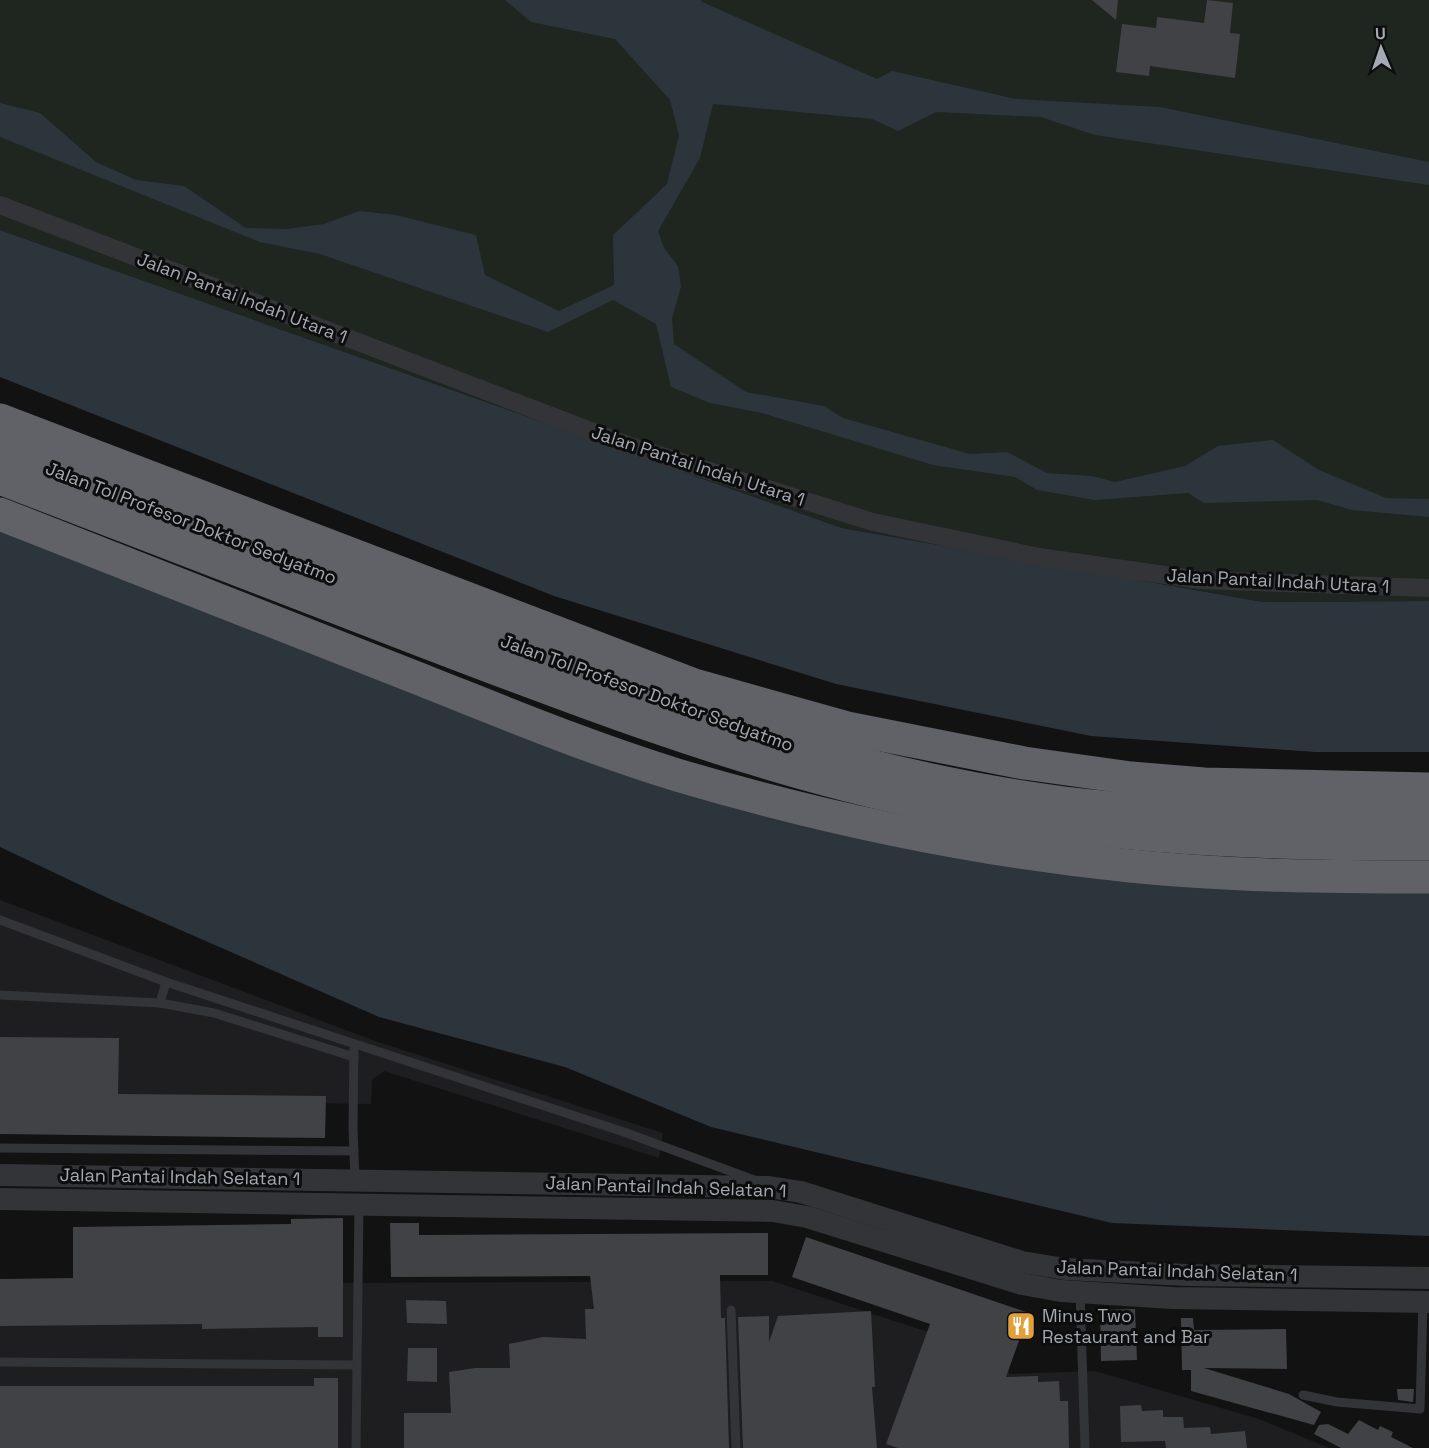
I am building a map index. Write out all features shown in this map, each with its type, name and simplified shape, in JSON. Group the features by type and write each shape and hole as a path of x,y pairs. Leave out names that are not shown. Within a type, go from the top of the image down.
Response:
{"highway":[{"name":"Jalan Tol Profesor Doktor Sedyatmo","path":"0,420 694,685 837,725 1024,763 1131,778 1204,784 1429,789"},
{"name":"Jalan Tol Profesor Doktor Sedyatmo","path":"0,450 716,722 791,746 962,786 1064,802 1168,812 1326,819 1429,818"},
{"name":"Jalan Tol Profesor Doktor Sedyatmo","path":"0,478 621,717 792,770 871,791 1072,827 1175,838 1311,845 1429,844"},
{"path":"0,514 544,728 675,774 767,799 852,819 1019,851 1131,866 1343,877 1429,877"}],"street":[{"name":"Jalan Pantai Indah Utara 1","path":"0,205 630,446 873,522 1039,557 1200,580 1429,588"},
{"name":"Jalan Pantai Indah Selatan 1","path":"0,1174 773,1211 807,1217 1022,1284 1186,1275 1429,1278"},
{"name":"Jalan Pantai Indah Selatan 1","path":"0,1199 761,1187 801,1192 1082,1281 1173,1298 1426,1302"}],"lane":[{"path":"0,920 166,982 624,1132 753,1178 761,1187"},
{"path":"160,1003 166,982"},
{"path":"0,994 160,1003 214,1013 354,1057"},
{"path":"354,1044 354,1152 357,1192 356,1448"},
{"path":"0,1148 354,1152"},
{"path":"1082,1281 1085,1448"},
{"path":"1303,1395 1336,1402 1420,1409 1426,1302"},
{"path":"731,1310 736,1448"},
{"path":"0,1362 357,1365"}],"shaded area":[{"path":"0,0 1429,0 1429,601 1263,602 842,528 0,230"},
{"path":"505,0 701,0 877,79 892,71 1016,99 1160,107 1429,162 1429,185 1095,135 1041,117 936,112 898,131 872,119 713,104 700,158 658,231 664,248 678,266 681,287 672,318 674,344 746,392 824,406 843,418 970,454 1007,452 1047,473 1092,476 1115,482 1185,466 1218,446 1273,440 1319,470 1386,498 1429,499 1429,517 1352,510 1317,500 1204,503 1188,493 1095,500 1037,490 1015,477 933,465 762,413 710,403 671,387 656,324 613,300 548,332 320,254 260,242 0,137 0,103 40,113 96,162 136,180 184,186 246,228 287,229 324,224 359,211 396,215 476,235 485,275 559,311 614,285 613,235 667,184 679,135 670,100 615,39 531,22"},
{"path":"0,230 842,528 1263,602 1429,601 1429,752 1315,752 1091,736 836,684 554,596 0,377"},
{"path":"0,521 850,824 1429,882 1429,1236 1112,1223 711,1127 565,1067 379,1017 112,900 0,847"},
{"path":"0,900 375,1041 663,1133 659,1158 384,1071 372,1080 371,1104 0,1099"},
{"path":"772,1281 1008,1358 1009,1374 1095,1371 1259,1419 1329,1448 0,1448 0,1297 340,1283"}],"building":[{"path":"1092,0 1118,0 1116,20"},
{"path":"1207,0 1233,3 1230,33 1240,34 1235,78 1150,66 1149,76 1116,72 1122,24 1156,28 1157,17 1204,23"},
{"path":"0,1037 119,1038 118,1094 326,1096 325,1138 0,1134"},
{"path":"343,1218 343,1337 318,1337 318,1327 202,1329 202,1324 0,1326 0,1279 73,1278 73,1227 291,1224 291,1219"},
{"path":"390,1223 419,1223 419,1235 768,1233 768,1275 720,1275 721,1318 725,1318 729,1448 404,1448 404,1413 451,1413 449,1372 475,1368 510,1368 509,1344 543,1337 586,1339 585,1309 594,1309 590,1276 391,1277"},
{"path":"806,1237 1029,1313 1006,1377 1038,1376 1038,1382 1059,1381 1060,1401 1068,1401 1069,1448 898,1448 886,1444 930,1324 792,1277"},
{"path":"406,1300 446,1301 447,1324 407,1323"},
{"path":"1135,1309 1137,1360 1101,1361 1100,1310"},
{"path":"871,1311 875,1387 872,1387 877,1448 743,1448 738,1317 769,1316 769,1342 778,1316"},
{"path":"1181,1318 1193,1318 1194,1330 1286,1329 1287,1369 1204,1368 1289,1394 1321,1412 1314,1425 1191,1391 1191,1370 1182,1370"},
{"path":"408,1348 437,1348 437,1382 407,1381"},
{"path":"314,1378 338,1378 338,1448 0,1448 0,1386 314,1386"},
{"path":"1397,1389 1414,1389 1413,1402 1398,1400"},
{"path":"1141,1405 1142,1411 1163,1410 1163,1417 1183,1417 1184,1428 1210,1427 1211,1434 1245,1431 1247,1448 1166,1448 1165,1441 1121,1442 1120,1406"},
{"path":"1359,1420 1378,1430 1380,1426 1393,1432 1391,1437 1413,1448 1341,1448 1314,1434 1319,1425 1328,1424 1348,1434"}],"place":[{"name":"Minus Two Restaurant and Bar","path":"1021,1326"}]}
